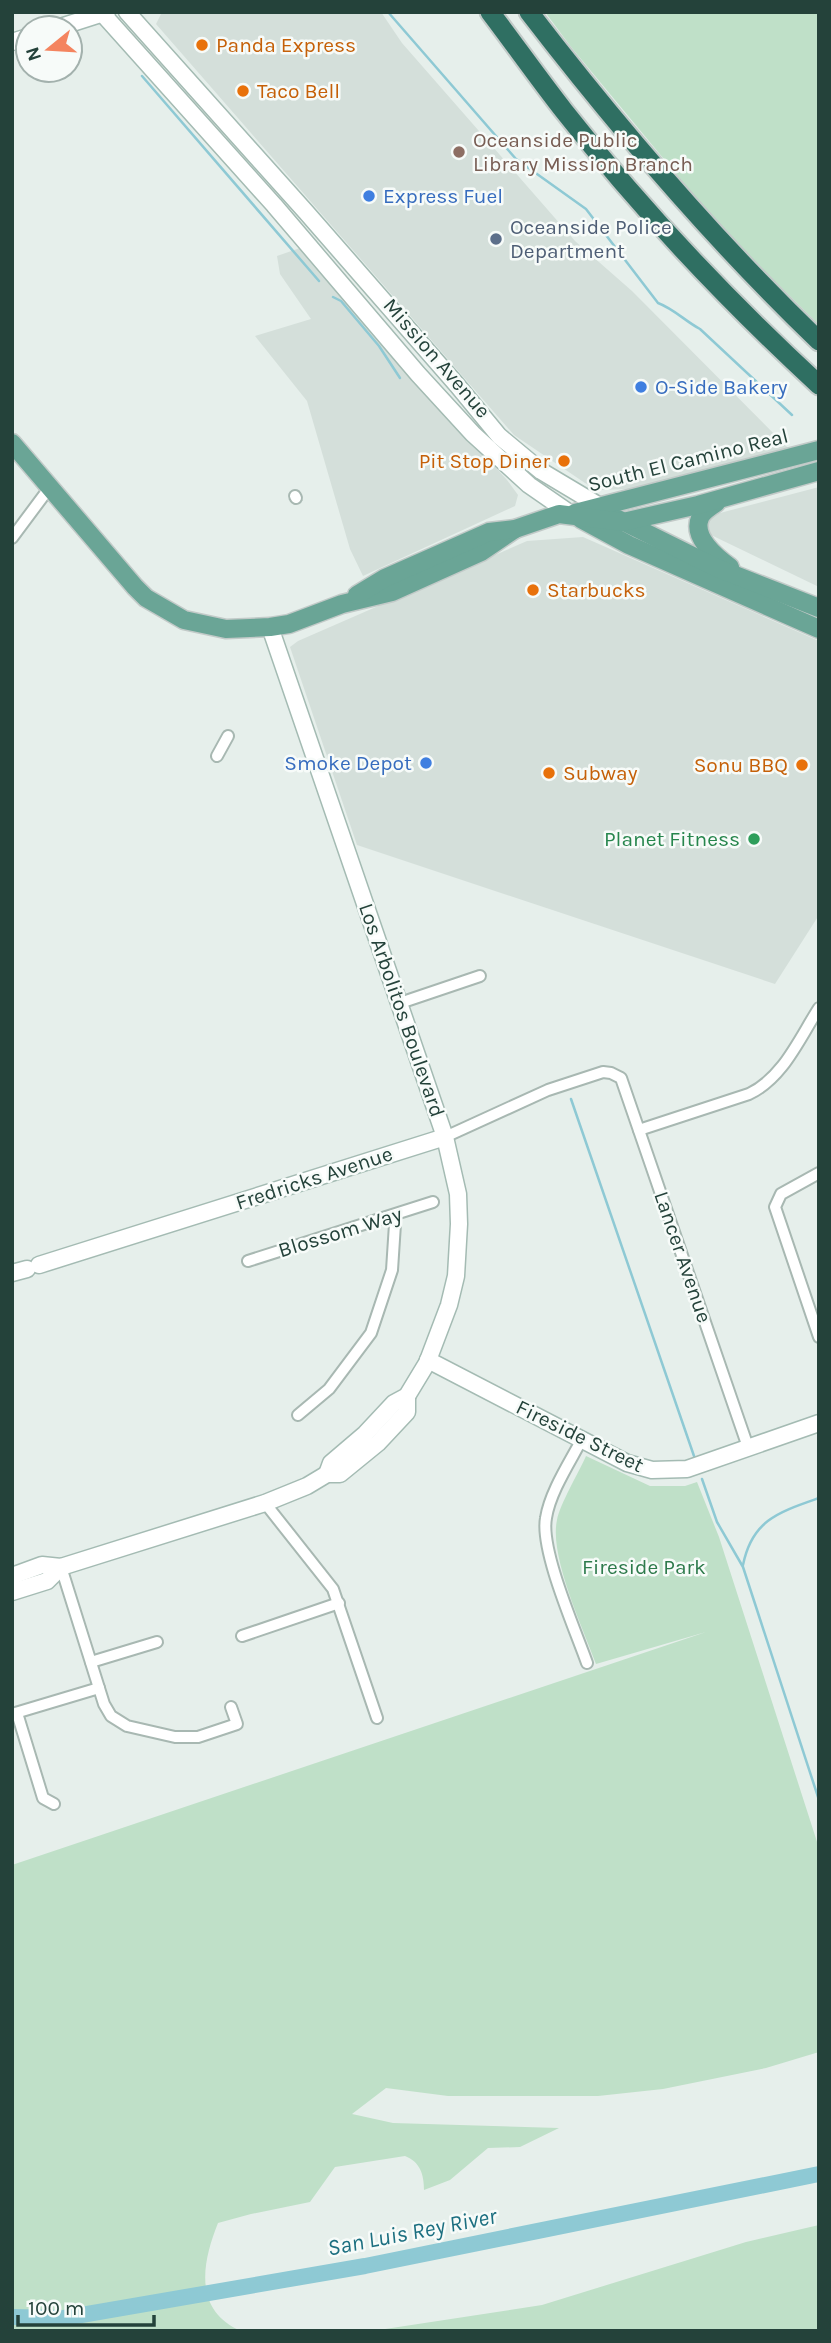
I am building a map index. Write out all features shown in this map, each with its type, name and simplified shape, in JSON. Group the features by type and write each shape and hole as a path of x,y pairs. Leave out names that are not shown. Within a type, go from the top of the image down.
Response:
{"highway":[{"path":"491,12 565,112 656,218 751,321 819,386"},
{"path":"529,12 584,84 686,205 819,341"}],"main road":[{"path":"12,443 146,597 184,620 226,629 289,624 342,604 392,592 425,568 428,570 470,546 480,535 515,529 548,517 571,514"},
{"name":"South El Camino Real","path":"571,514 819,450"},
{"name":"South El Camino Real","path":"571,514 623,522 720,499 819,471"},
{"path":"720,499 703,513 698,530 710,550 750,581"},
{"name":"Mission Avenue","path":"598,505 623,522 717,568 815,606"},
{"name":"Mission Avenue","path":"571,514 629,545 819,629"},
{"path":"342,604 385,578 481,552 515,529"},
{"path":"754,601 762,595 801,610 815,606"}],"street":[{"name":"Mission Avenue","path":"127,12 306,212 499,436 541,471 598,505"},
{"name":"Mission Avenue","path":"103,13 473,434 529,485 571,514"},
{"path":"84,19 103,13"},
{"path":"12,538 50,487"},
{"name":"Los Arbolitos Boulevard","path":"12,1576 42,1565 61,1567 265,1503 307,1486 327,1474 331,1463 365,1434 394,1403 407,1396 428,1360 449,1305 457,1264 459,1224 458,1195 445,1137 270,627"},
{"path":"217,756 228,736"},
{"path":"400,1003 480,976"},
{"path":"639,1130 762,1088 779,1071 819,1008"},
{"name":"Fredricks Avenue","path":"26,1269 445,1137 548,1090 603,1072 611,1073"},
{"name":"Lancer Avenue","path":"611,1073 621,1078 748,1447"},
{"path":"819,1173 781,1194 775,1207 819,1336"},
{"name":"Blossom Way","path":"248,1261 433,1202"},
{"path":"298,1415 329,1389 371,1333 392,1270 395,1224 393,1216"},
{"name":"Fireside Street","path":"428,1360 627,1462 652,1471 687,1469 819,1423"},
{"path":"582,1439 550,1503 545,1520 548,1553 587,1663"},
{"path":"265,1503 330,1586 339,1604 377,1718"},
{"path":"61,1567 104,1704 111,1716 127,1726 175,1737 198,1737 237,1724 231,1707"},
{"name":"Los Arbolitos Boulevard","path":"12,1592 47,1581 61,1567"},
{"path":"242,1636 339,1604"},
{"path":"91,1662 157,1642"},
{"path":"54,1804 43,1798 14,1713 99,1688"}],"shaded area":[{"path":"162,12 381,12 402,43 575,241 632,291 789,449 629,489 599,490 514,435 156,24"},
{"path":"300,248 507,480 518,495 515,506 363,576 350,549 307,401 255,336 311,319 280,274 277,256"},
{"path":"819,487 819,587 709,534 707,524 720,513"},
{"path":"583,537 819,641 819,915 775,984 357,845 290,647 298,641 527,541"}],"green space":[{"path":"545,12 819,12 819,325 721,228"},
{"name":"Fireside Park","path":"586,1456 650,1486 685,1486 697,1482 719,1537 819,1848 819,2052 766,2068 663,2089 598,2096 448,2096 386,2088 352,2114 393,2123 559,2128 520,2147 488,2148 450,2180 424,2190 420,2169 405,2156 335,2167 310,2202 218,2223 206,2269 208,2298 215,2311 226,2322 241,2331 12,2331 12,1865 706,1632 596,1664 562,1572 556,1535 559,1513"},
{"path":"819,2225 819,2331 372,2331 542,2305 746,2242"}],"waterway":[{"path":"388,12 516,159 586,209 658,303 700,329 792,415"},
{"path":"142,76 319,281"},
{"path":"333,297 341,301 379,346 400,378"},
{"path":"571,1099 694,1456"},
{"path":"702,1479 717,1522 743,1567 819,1800"},
{"path":"743,1565 753,1538 769,1520 819,1498"},
{"name":"San Luis Rey River","path":"12,2317 64,2318 365,2266 819,2174"}],"place":[{"name":"Panda Express","path":"202,45"},
{"name":"Taco Bell","path":"243,91"},
{"name":"Oceanside Public Library Mission Branch","path":"459,152"},
{"name":"Express Fuel","path":"369,196"},
{"name":"Oceanside Police Department","path":"496,239"},
{"name":"O-Side Bakery","path":"641,387"},
{"name":"Pit Stop Diner","path":"564,461"},
{"name":"Starbucks","path":"533,590"},
{"name":"Smoke Depot","path":"426,763"},
{"name":"Sonu BBQ","path":"802,765"},
{"name":"Subway","path":"549,773"},
{"name":"Planet Fitness","path":"754,839"}]}
